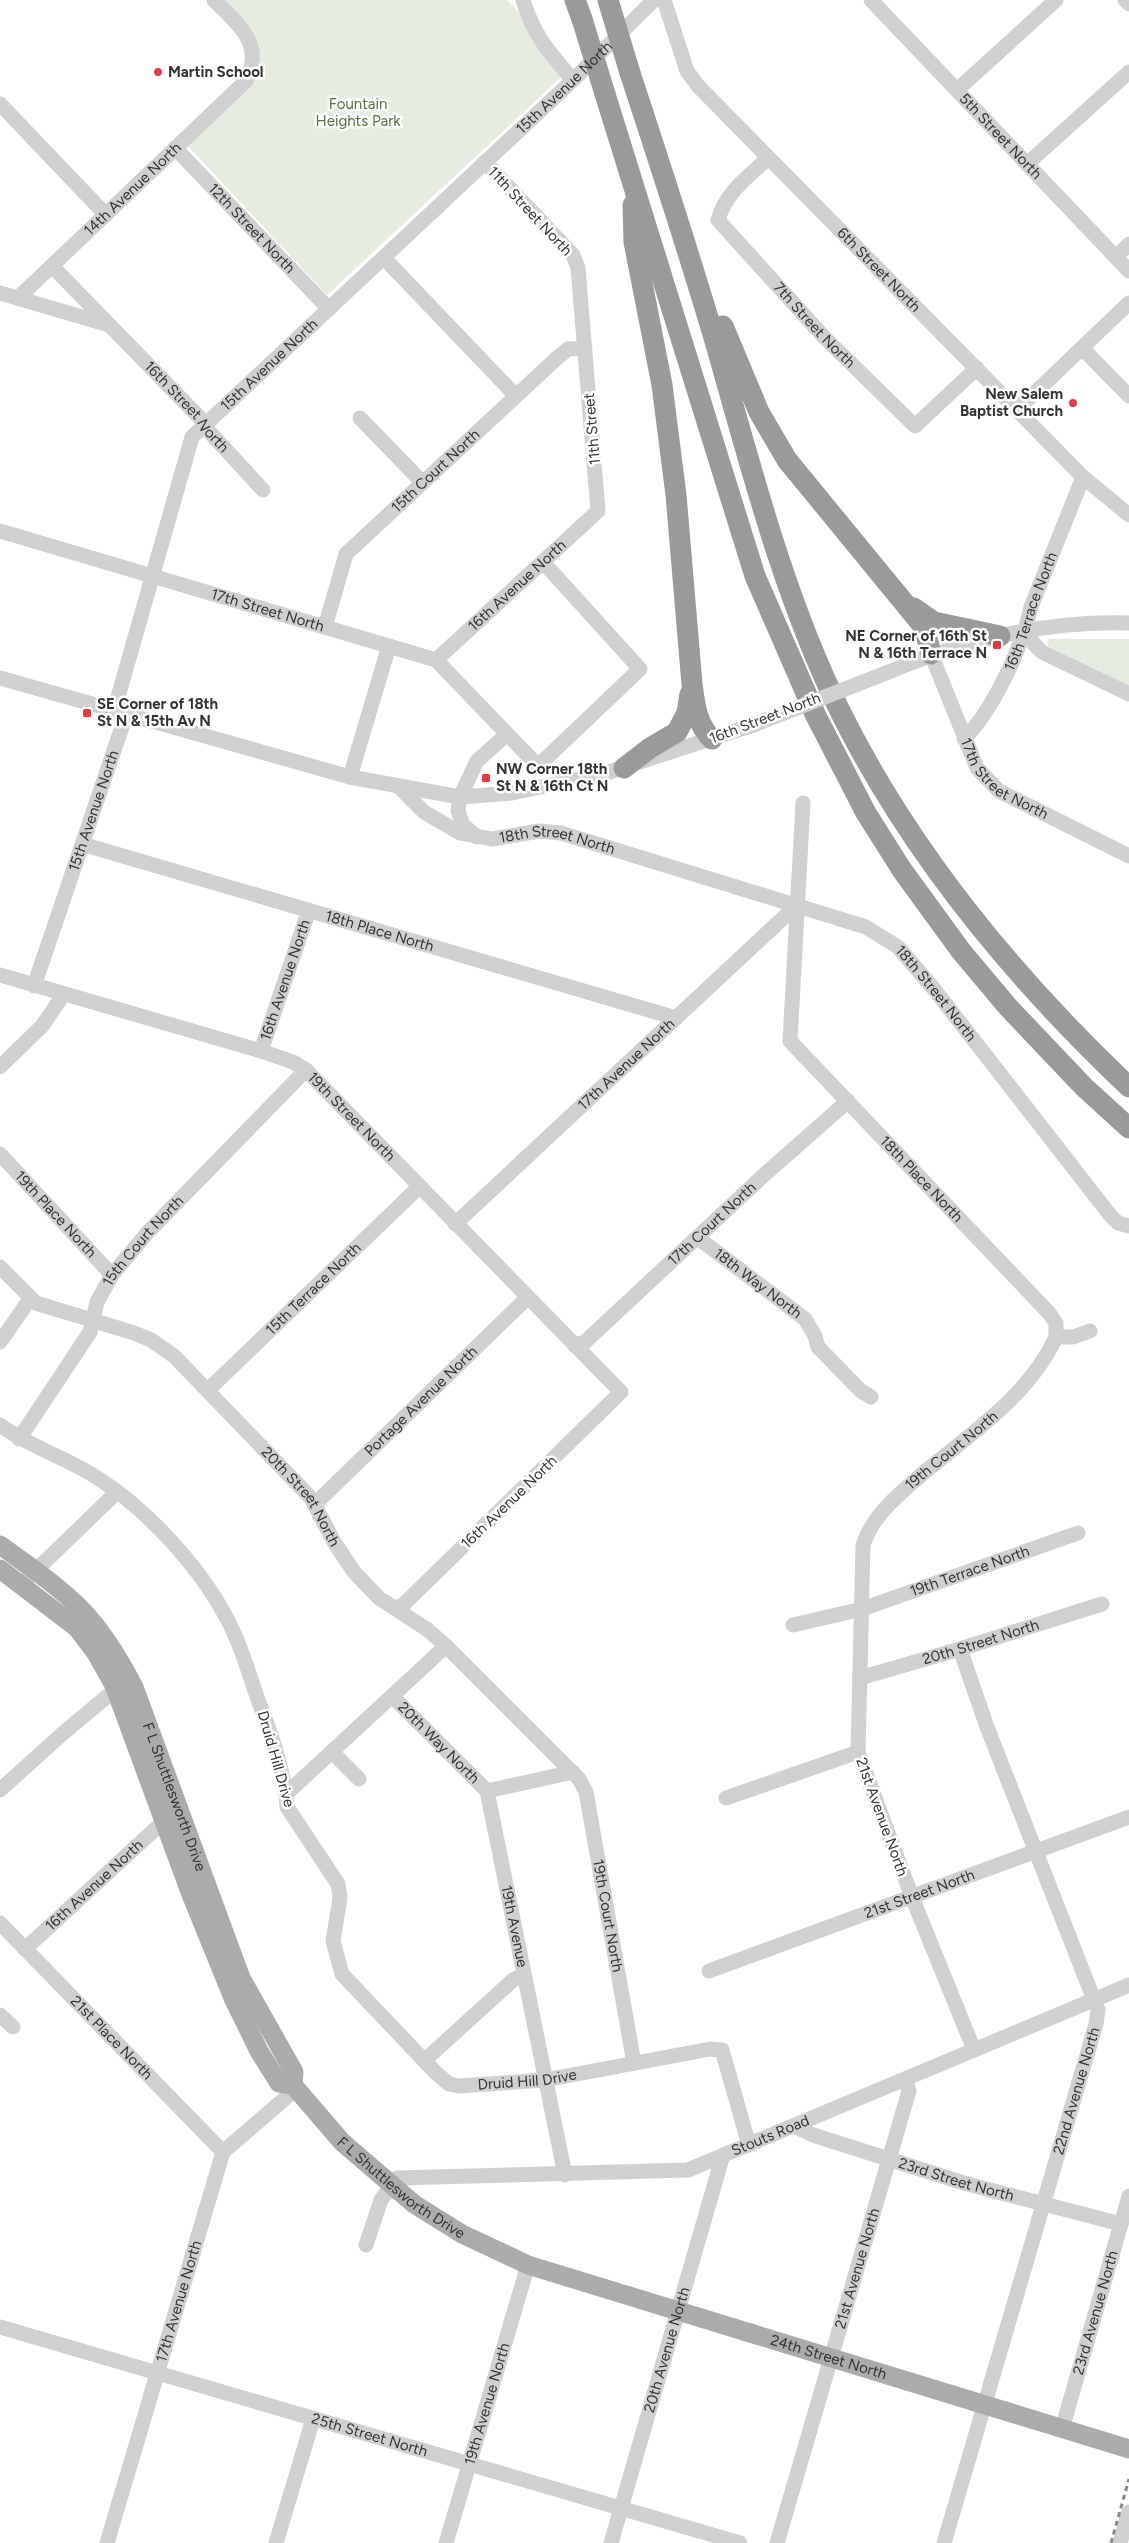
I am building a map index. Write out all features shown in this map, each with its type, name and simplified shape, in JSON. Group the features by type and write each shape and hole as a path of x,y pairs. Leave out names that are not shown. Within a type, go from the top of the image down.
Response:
{"highway":[{"path":"608,0 708,319 760,500 801,620 838,708 887,794 928,859 974,923 1068,1030 1129,1087"},
{"path":"578,10 755,576 816,716 866,813 908,878 961,950 1002,1000 1084,1087 1129,1128"},
{"path":"656,150 692,232 730,345 759,412 787,460 924,628 931,654"},
{"path":"633,185 634,242 662,385 676,495 696,715 712,739"},
{"path":"887,584 914,608 934,622 1000,636"},
{"path":"624,768 650,748 677,732 687,713 692,684"}],"main road":[{"name":"F L Shuttlesworth Drive","path":"0,1545 36,1570 88,1617 113,1649 123,1684 172,1818 240,1978 294,2072 294,2087 342,2142 414,2204 462,2234 528,2265"},
{"name":"F L Shuttlesworth Drive","path":"0,1569 77,1628 123,1684"},
{"name":"24th Street North","path":"528,2265 1129,2449"}],"street":[{"name":"14th Avenue North","path":"18,298 246,81 252,62 250,44 244,32 214,0"},
{"path":"523,0 531,25 544,46 573,80"},
{"name":"15th Avenue North","path":"34,986 123,724 118,697 192,437 573,80 654,0"},
{"name":"6th Street North","path":"664,0 690,77 767,159 847,236 1083,477 1129,515"},
{"name":"5th Street North","path":"871,0 1129,271"},
{"path":"957,90 1056,0"},
{"path":"1125,0 1129,4"},
{"path":"1027,164 1129,72"},
{"path":"0,104 106,214"},
{"name":"12th Street North","path":"175,148 329,309"},
{"name":"7th Street North","path":"767,159 727,197 722,205 718,220 824,337 915,426 977,368"},
{"name":"11th Street North","path":"486,162 573,255 578,268 585,348"},
{"path":"1116,257 1129,244"},
{"path":"384,258 516,396"},
{"name":"16th Street North","path":"52,266 201,419 204,426 262,490"},
{"name":"16th Street North","path":"0,293 110,326"},
{"path":"1017,410 1129,303"},
{"name":"15th Court North","path":"325,627 346,554 568,349 585,348"},
{"name":"11th Street","path":"585,348 598,511"},
{"path":"1082,348 1129,396"},
{"path":"360,418 422,482"},
{"name":"16th Terrace North","path":"964,739 979,724 986,712 1026,629 1030,608 1083,477"},
{"name":"16th Avenue North","path":"436,660 598,511"},
{"name":"17th Street North","path":"0,531 436,660 538,766 640,669 543,562"},
{"name":"16th Street North","path":"399,787 460,797 512,793 558,785 624,768 756,724 931,654 1026,629 1106,622 1129,623"},
{"path":"1026,629 1034,644 1042,652 1129,694"},
{"path":"350,777 389,646"},
{"name":"17th Street North","path":"931,654 977,768 999,791 1129,856"},
{"path":"0,678 350,777 399,787"},
{"path":"477,837 463,825 458,811 460,797 477,761 507,734"},
{"name":"18th Street North","path":"399,787 424,812 460,833 492,840 539,832 561,833 866,927 898,947 934,989 1110,1215 1118,1223 1129,1226"},
{"path":"796,906 802,803"},
{"name":"18th Place North","path":"82,844 676,1018"},
{"name":"18th Place North","path":"796,906 794,986 790,1041 1049,1313 1056,1323 1056,1337"},
{"name":"17th Avenue North","path":"455,1224 796,906"},
{"name":"16th Avenue North","path":"261,1051 309,910"},
{"name":"19th Street North","path":"0,976 261,1051 293,1062 306,1070 621,1392"},
{"path":"0,1067 42,1026 64,994"},
{"name":"15th Court North","path":"19,1439 90,1332 97,1302 112,1275 148,1232 306,1070"},
{"name":"17th Court North","path":"575,1346 586,1341 764,1175 848,1101"},
{"name":"19th Place North","path":"0,1154 112,1275"},
{"name":"15th Terrace North","path":"208,1390 419,1187"},
{"name":"18th Way North","path":"698,1238 805,1319 816,1336 818,1347 861,1391 871,1397"},
{"name":"20th Street North","path":"0,1267 30,1298 42,1306 134,1333 165,1349 208,1390 311,1498 347,1564 379,1598 446,1646 573,1772"},
{"path":"0,1342 30,1298"},
{"name":"Portage Avenue North","path":"314,1505 527,1298"},
{"path":"1056,1337 1073,1338 1090,1331"},
{"name":"19th Court North","path":"863,1571 862,1556 866,1537 888,1503 1022,1391 1050,1352 1056,1337"},
{"name":"16th Avenue North","path":"394,1608 403,1605 621,1392"},
{"name":"Druid Hill Drive","path":"0,1425 19,1439 96,1476 117,1492 162,1530 216,1599 233,1631 267,1724 286,1794 287,1807 338,1884 340,1898 333,1941 342,1974 449,2084 459,2086 545,2080 710,2049 722,2050 749,2144"},
{"path":"22,1585 117,1492"},
{"name":"19th Terrace North","path":"862,1609 1078,1533"},
{"name":"21st Avenue North","path":"863,1571 858,1752 912,1897 974,2050"},
{"name":"20th Street North","path":"860,1678 960,1649 1102,1604"},
{"path":"794,1625 862,1609"},
{"path":"286,1794 446,1646"},
{"name":"22nd Avenue North","path":"944,2543 1096,2024 1098,2010 1034,1850 960,1649"},
{"path":"0,1769 5,1785 123,1684"},
{"name":"20th Way North","path":"392,1696 487,1791 573,1772"},
{"path":"332,1752 359,1779"},
{"path":"726,1798 858,1752"},
{"name":"19th Court North","path":"573,1772 586,1792 634,2063"},
{"name":"19th Avenue","path":"487,1791 545,2080"},
{"name":"21st Street North","path":"709,1971 1034,1850 1129,1817"},
{"name":"16th Avenue North","path":"25,1949 172,1818"},
{"name":"21st Place North","path":"0,1922 223,2152"},
{"path":"425,2060 513,1980 523,1975"},
{"name":"Stouts Road","path":"391,2183 397,2178 565,2175 688,2170 1129,1985"},
{"path":"0,2015 13,2027"},
{"name":"21st Avenue North","path":"777,2543 909,2091 904,2079"},
{"path":"545,2080 565,2175"},
{"path":"223,2152 294,2087"},
{"name":"23rd Street North","path":"794,2126 813,2135 967,2184 1121,2224"},
{"name":"17th Avenue North","path":"107,2543 223,2152"},
{"name":"20th Avenue North","path":"611,2543 723,2156"},
{"path":"366,2245 381,2200 391,2183"},
{"name":"23rd Avenue North","path":"1062,2429 1129,2196"},
{"name":"19th Avenue North","path":"446,2543 528,2265"},
{"name":"25th Street North","path":"0,2328 740,2543"},
{"path":"276,2543 313,2419"},
{"path":"1120,2543 1129,2512"}],"green space":[{"name":"Fountain Heights Park","path":"222,0 507,0 571,68 327,295 188,146 248,90 253,33"},
{"path":"1050,639 1129,639 1129,687 1048,646 1047,642"}],"railway":[{"path":"1111,2543 1129,2479"}],"place":[{"name":"Martin School","path":"158,72"},
{"name":"New Salem Baptist Church","path":"1073,403"},
{"name":"NE Corner of 16th St N & 16th Terrace N","path":"997,645"},
{"name":"SE Corner of 18th St N & 15th Av N","path":"87,713"},
{"name":"NW Corner 18th St N & 16th Ct N","path":"486,778"}]}
